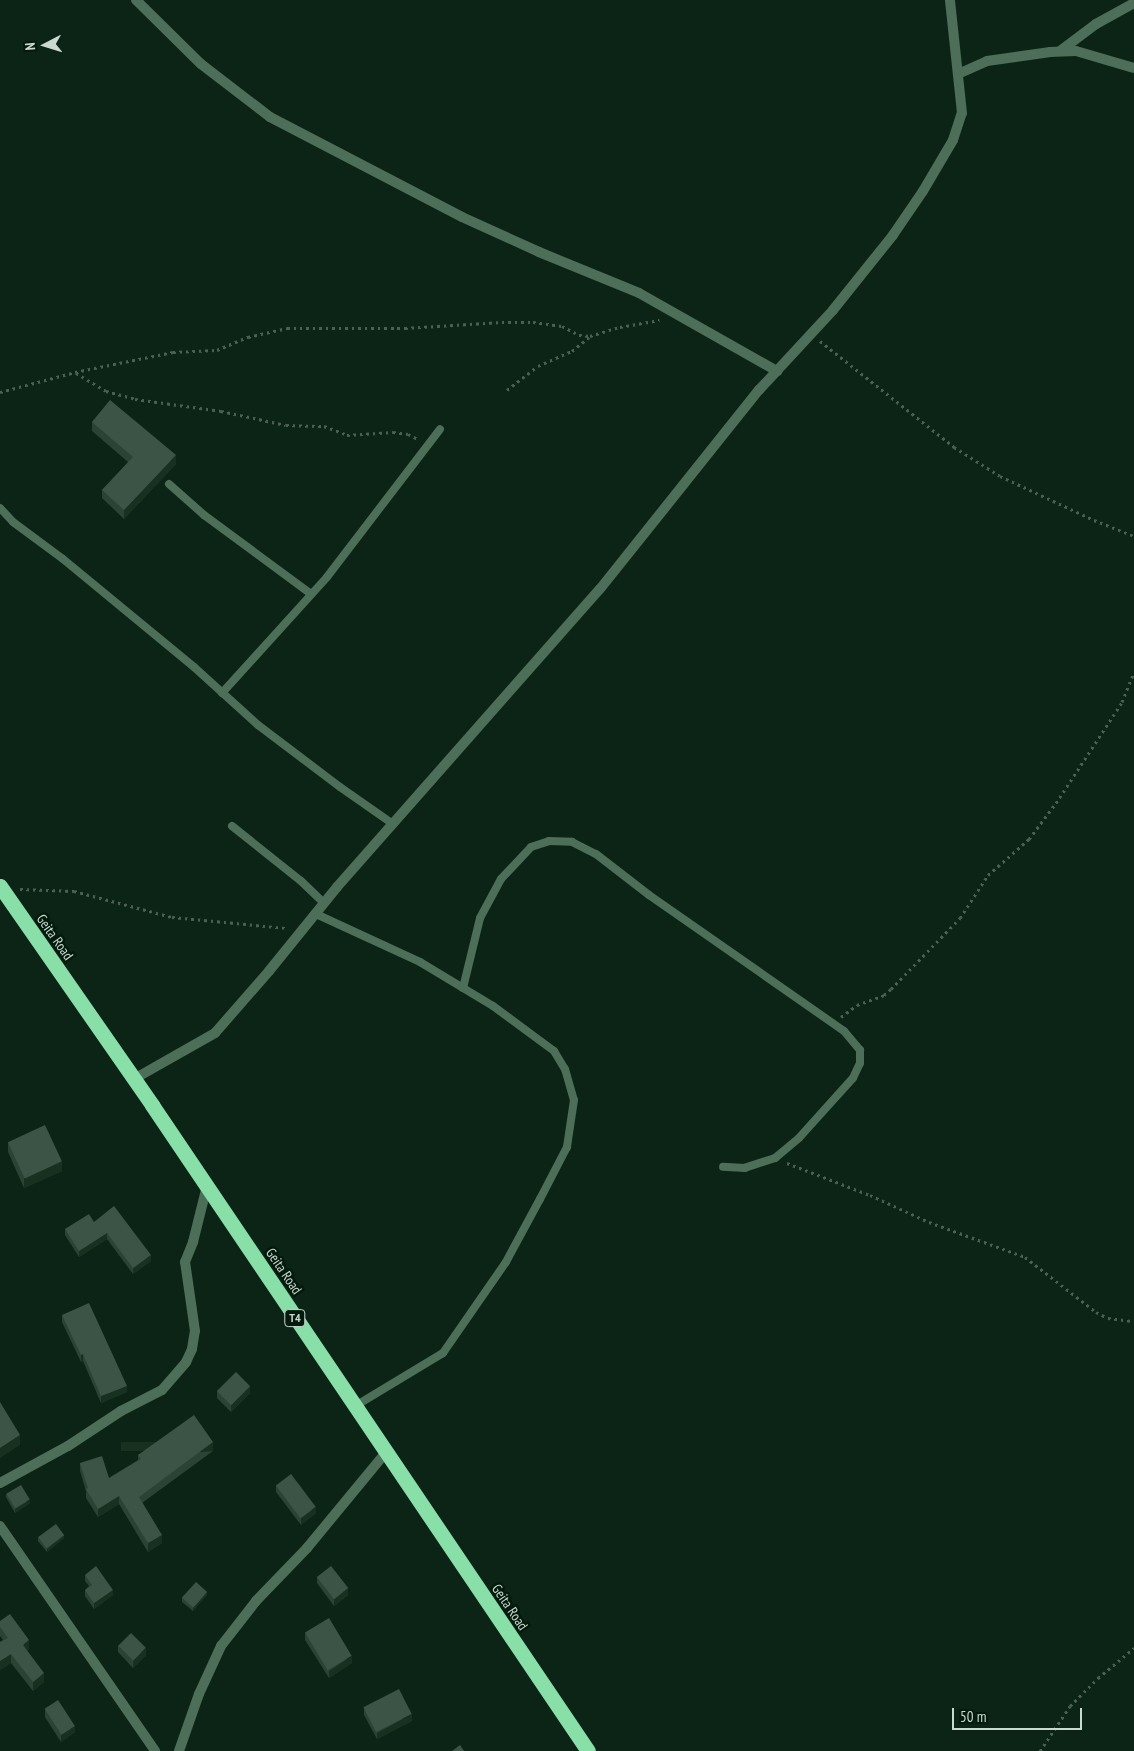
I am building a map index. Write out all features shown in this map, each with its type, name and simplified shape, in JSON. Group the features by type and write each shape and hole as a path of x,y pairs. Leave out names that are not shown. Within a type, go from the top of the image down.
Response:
{"highway":[{"name":"Geita Road","path":"6,888 588,1751"}],"street":[{"path":"136,0 201,64 270,117 462,216 539,252 608,279 682,316 777,371"},
{"path":"134,1078 215,1033 324,903 600,588 759,390 811,334 893,235 923,191 953,140 962,113 950,0"},
{"path":"1060,51 1096,24 1134,3"},
{"path":"958,74 987,61 1017,55 1060,51 1076,51 1134,68"},
{"path":"0,1483 68,1446 120,1411 162,1390 186,1362 192,1349 195,1331 185,1262 193,1242 207,1186"},
{"path":"179,1751 198,1694 221,1646 256,1600 307,1548 386,1452"},
{"path":"0,1526 155,1751"}],"lane":[{"path":"222,693 327,577 440,429"},
{"path":"169,484 204,515 311,594"},
{"path":"0,508 13,522 63,560 222,693 258,726 393,824"},
{"path":"232,826 301,881 324,903"},
{"path":"463,988 480,918 501,879 531,847 549,841 572,842 596,854 649,895 832,1023 853,1041 860,1050 860,1063 853,1078 841,1094 799,1138 775,1158 746,1168 723,1167"},
{"path":"316,914 420,962 493,1006 554,1051 565,1068 574,1100 567,1147 506,1262 443,1353 354,1406"}],"path":[{"path":"0,392 75,372 173,352 217,350 248,337 287,328 405,328 533,322 562,326 579,335 590,336 620,327 682,316"},
{"path":"811,334 954,447 1000,476 1094,520 1134,536"},
{"path":"507,390 538,366 572,352 590,336"},
{"path":"75,372 106,390 135,399 221,411 286,425 324,426 347,435 374,432 408,434 428,444"},
{"path":"832,1023 857,1005 884,995 960,918 988,875 1029,839 1056,802 1122,702 1134,673"},
{"path":"6,888 74,891 172,917 303,930"},
{"path":"775,1158 870,1195 929,1222 1025,1257 1096,1312 1108,1318 1134,1321"},
{"path":"1040,1751 1070,1706 1098,1678 1134,1648"}],"building":[{"path":"110,400 176,455 124,510 102,490 133,457 92,422"},
{"path":"45,1125 62,1161 25,1179 8,1142"},
{"path":"114,1206 151,1255 133,1268 107,1233 79,1251 65,1229 89,1214 94,1222"},
{"path":"89,1303 127,1386 101,1396 83,1354 81,1355 62,1315"},
{"path":"236,1372 250,1386 231,1405 217,1391"},
{"path":"0,1402 20,1435 0,1448"},
{"path":"194,1415 213,1442 139,1497 162,1535 148,1543 119,1496 98,1509 86,1489 88,1488 80,1463 102,1456 109,1478 141,1459 138,1455"},
{"path":"291,1474 316,1507 301,1518 276,1485"},
{"path":"21,1485 30,1500 15,1508 6,1494"},
{"path":"56,1524 64,1535 46,1548 38,1537"},
{"path":"96,1566 113,1590 94,1603 85,1590 92,1585 85,1575"},
{"path":"331,1566 348,1588 334,1599 317,1577"},
{"path":"196,1582 207,1592 193,1608 182,1598"},
{"path":"10,1614 29,1640 23,1645 44,1673 33,1682 11,1654 0,1661 0,1642 8,1638 0,1627 0,1621"},
{"path":"329,1618 352,1656 328,1670 305,1632"},
{"path":"131,1633 146,1648 133,1661 118,1646"},
{"path":"399,1689 412,1714 376,1732 363,1707"},
{"path":"58,1700 75,1726 61,1735 45,1709"},
{"path":"460,1745 464,1751 452,1751"}]}
